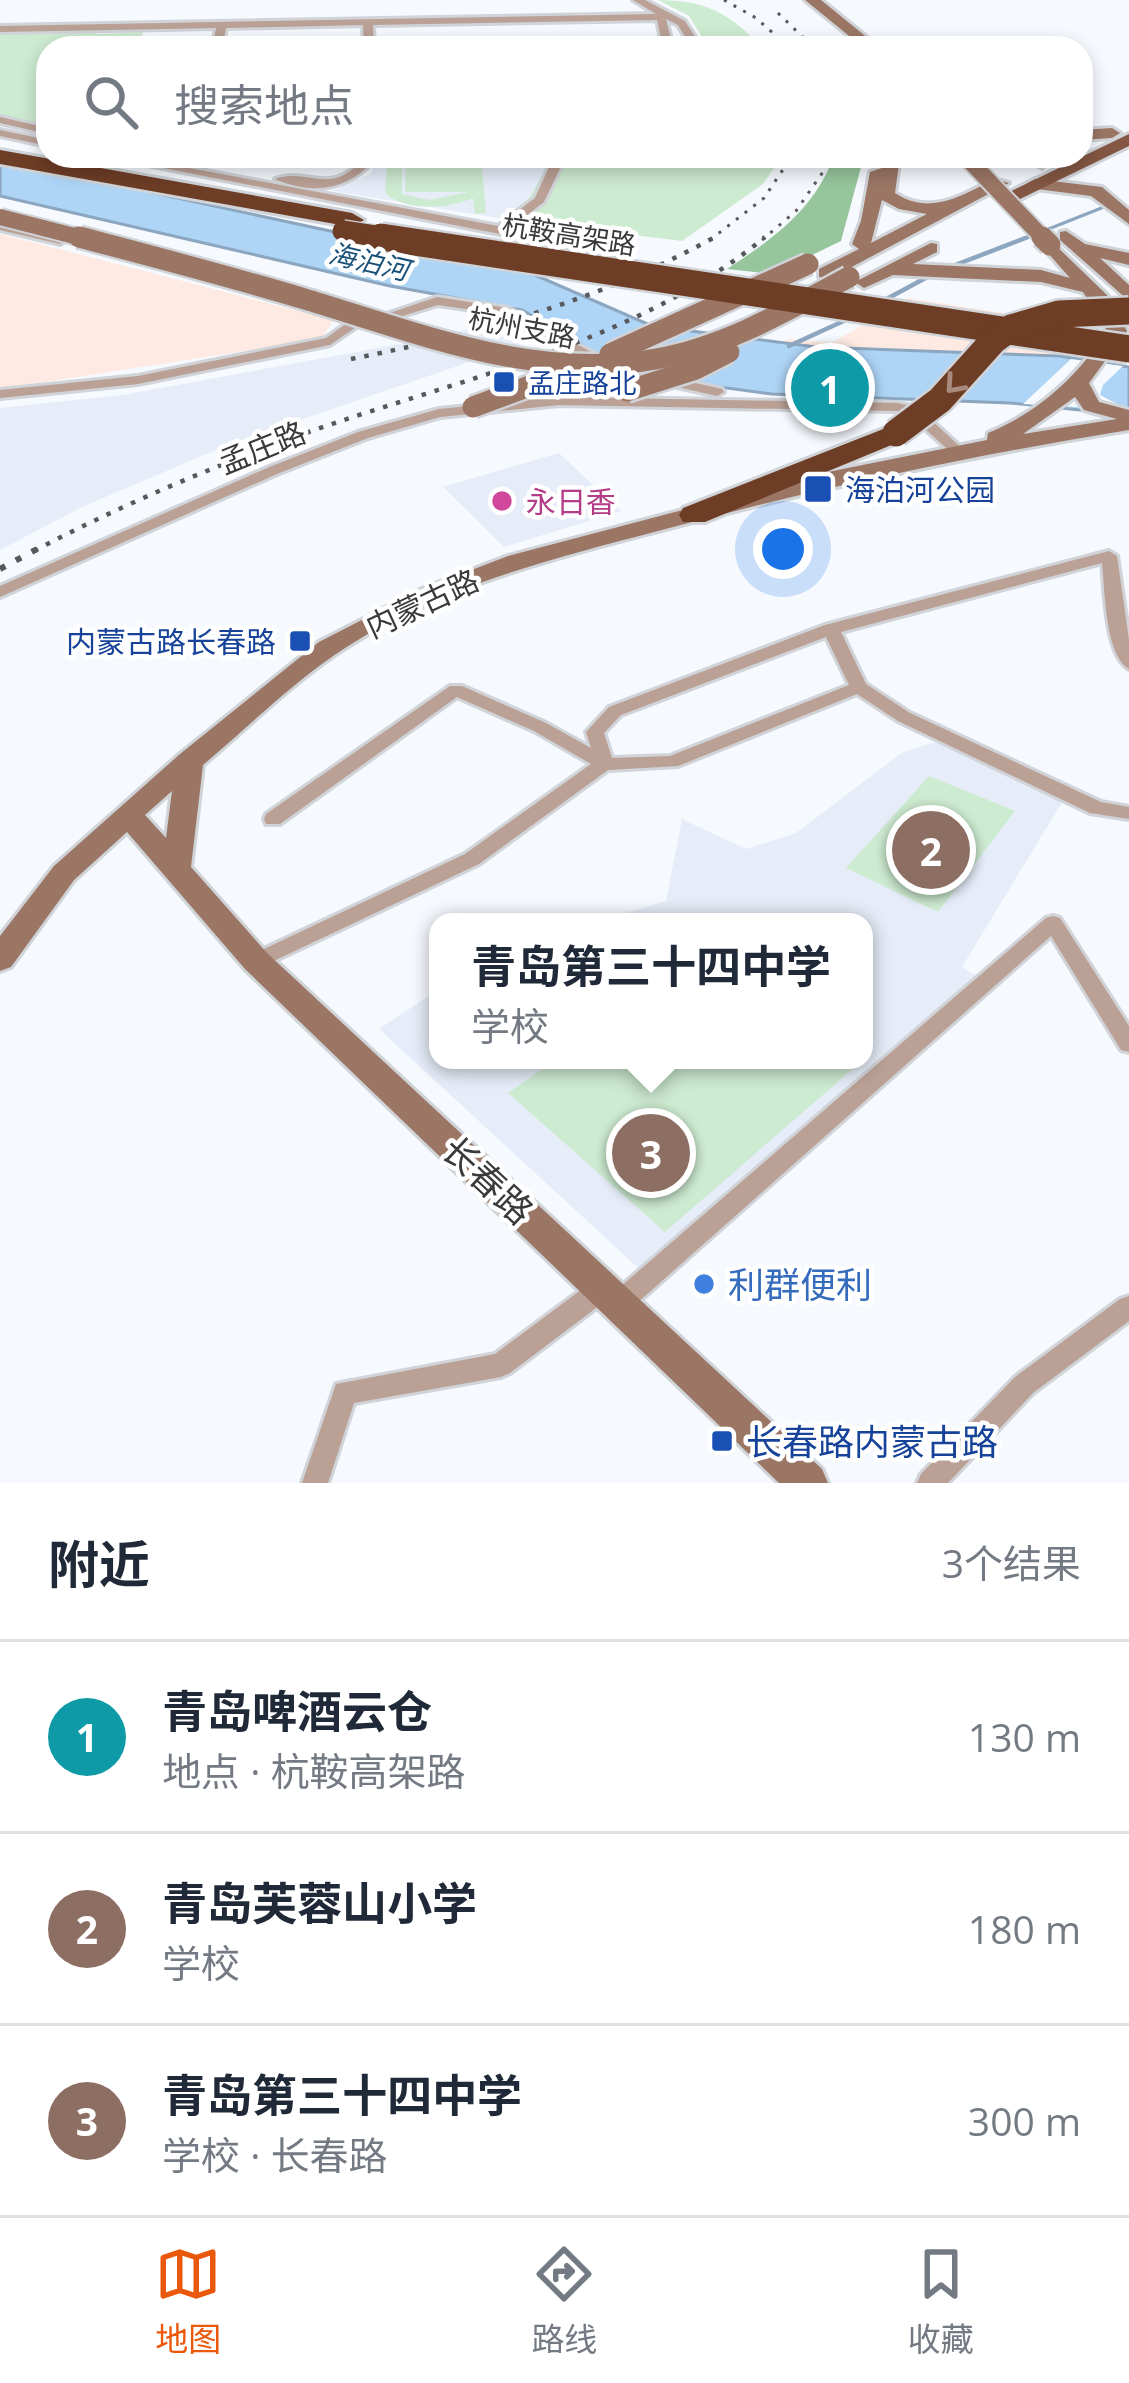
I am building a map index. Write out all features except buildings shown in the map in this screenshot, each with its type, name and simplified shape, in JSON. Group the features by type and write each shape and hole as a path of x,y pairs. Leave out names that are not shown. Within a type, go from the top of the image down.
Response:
{"highway":[{"name":"杭鞍高架路","path":"0,160 36,166"},
{"name":"杭鞍高架路","path":"47,168 352,220 1129,337"},
{"name":"杭鞍高架路","path":"0,177 1129,350"},
{"path":"694,515 896,433 940,400 994,340 1011,328 1059,314 1129,311"}],"main road":[{"path":"797,0 841,36"},
{"path":"812,0 858,36"},
{"path":"1093,133 1123,132"},
{"path":"1093,147 1123,132"},
{"path":"1093,164 1129,208"},
{"path":"861,244 870,221 878,168"},
{"path":"890,168 886,194 890,200 918,208 953,206"},
{"path":"978,168 1062,245 1129,295"},
{"path":"958,451 1037,419 1078,382 1117,331 1115,320 1062,245 999,168"},
{"path":"1006,189 1034,168"},
{"path":"1035,184 1060,168"},
{"path":"1006,189 1035,184 1096,190 1129,220"},
{"name":"杭州支路","path":"0,217 141,242 532,350 593,356 660,347 700,334 817,269 891,239 953,206 1006,189"},
{"name":"杭州支路","path":"0,217 133,249 517,358 584,366 654,360 723,340 934,247 1006,189"},
{"path":"472,407 817,269 861,244 891,239"},
{"path":"1062,245 1129,259"},
{"path":"627,391 696,368 856,280 934,247 975,270 1047,269 1057,263 1062,245"},
{"path":"889,269 1041,275 1089,288"},
{"path":"1078,382 1090,406 1127,422"},
{"path":"958,451 1127,422"},
{"name":"内蒙古路","path":"0,959 64,873 190,760 328,648 431,594 516,560 958,451"},
{"path":"176,869 190,760"},
{"name":"长春路","path":"129,815 256,961 808,1483"}],"street":[{"path":"638,0 682,23 690,36"},
{"path":"0,32 659,14"},
{"path":"659,14 665,36"},
{"path":"368,21 369,36"},
{"path":"219,36 222,23"},
{"path":"0,120 36,128"},
{"path":"0,134 36,141"},
{"path":"172,168 566,242"},
{"path":"233,168 329,187 363,168"},
{"path":"500,230 540,200 555,168"},
{"path":"0,217 357,320 373,322 437,301 503,311 612,368 676,386 773,403"},
{"path":"0,394 138,380 330,341 357,320"},
{"path":"560,401 627,391"},
{"path":"560,401 906,408 958,451"},
{"name":"孟庄路","path":"0,592 363,435 472,407 560,401"},
{"path":"604,764 595,732 615,711 831,628 1109,556 1118,632 1129,664"},
{"path":"831,628 859,687 904,717 1097,808 1129,813"},
{"path":"273,819 456,690 540,727 604,764 672,763 859,687"},
{"path":"256,961 472,859 604,764"},
{"path":"315,1483 345,1393 501,1366 610,1296 1053,923 1129,1044"},
{"path":"930,1483 1024,1384 1129,1307"}],"shaded area":[{"path":"373,168 546,168 530,197 504,219 332,191 370,174"},
{"path":"0,234 333,320 322,339 0,389"},
{"path":"908,298 1098,328 1018,401 779,395 706,384 788,339 832,343"},
{"path":"508,319 545,336 230,444 84,506 0,550 0,408 123,395 432,338"},
{"path":"559,453 621,511 504,547 443,487"},
{"path":"939,741 1064,799 962,967 985,982 647,1276 379,1029 429,996 429,1069 873,1069 873,913 625,913 666,901 682,819 746,849 796,833 903,752"}],"green space":[{"path":"658,0 716,11 749,36 702,36 689,16"},
{"path":"143,32 142,36 36,36 36,126 0,118 0,34"},
{"path":"387,168 402,168 402,194 430,200 467,192 405,192 406,168 482,168 486,213 475,214 473,198 428,207 404,203 385,193"},
{"path":"546,168 774,168 763,184 682,241 504,219 530,197"},
{"path":"829,168 861,168 841,241 773,274 727,269 776,234 804,207"},
{"path":"929,776 1015,811 938,912 846,868"},
{"path":"543,1069 853,1069 665,1232 508,1093"}],"water":[{"name":"海泊河","path":"0,160 535,275 652,326 816,347 1060,356 1129,367 1129,415 1010,403 772,394 667,380 622,369 522,310 390,286 0,196"}],"pier":[{"path":"1071,359 1123,366 1103,385 1100,395 1129,410 1023,404"}],"waterway":[{"path":"1046,230 1109,205"},
{"path":"1021,240 1033,235"},
{"path":"945,269 1028,237"},
{"path":"881,302 933,274"},
{"path":"789,346 848,319"}],"railway":[{"path":"724,0 776,36"},
{"path":"778,13 802,36"},
{"path":"712,239 764,198 784,168"},
{"path":"762,240 796,211 826,168"},
{"path":"34,551 142,498 254,452 612,328 717,272 765,237"},
{"path":"351,359 445,338 583,297 712,239"},
{"path":"0,569 39,548"}],"place":[{"name":"孟庄路北","path":"504,382"},
{"name":"青岛啤酒云仓","path":"830,388"},
{"name":"海泊河公园","path":"818,489"},
{"name":"永日香","path":"502,501"},
{"name":"内蒙古路长春路","path":"300,641"},
{"name":"青岛芙蓉山小学","path":"931,850"},
{"name":"青岛第三十四中学","path":"651,1153"},
{"name":"利群便利","path":"704,1284"},
{"name":"长春路内蒙古路","path":"722,1441"}]}
